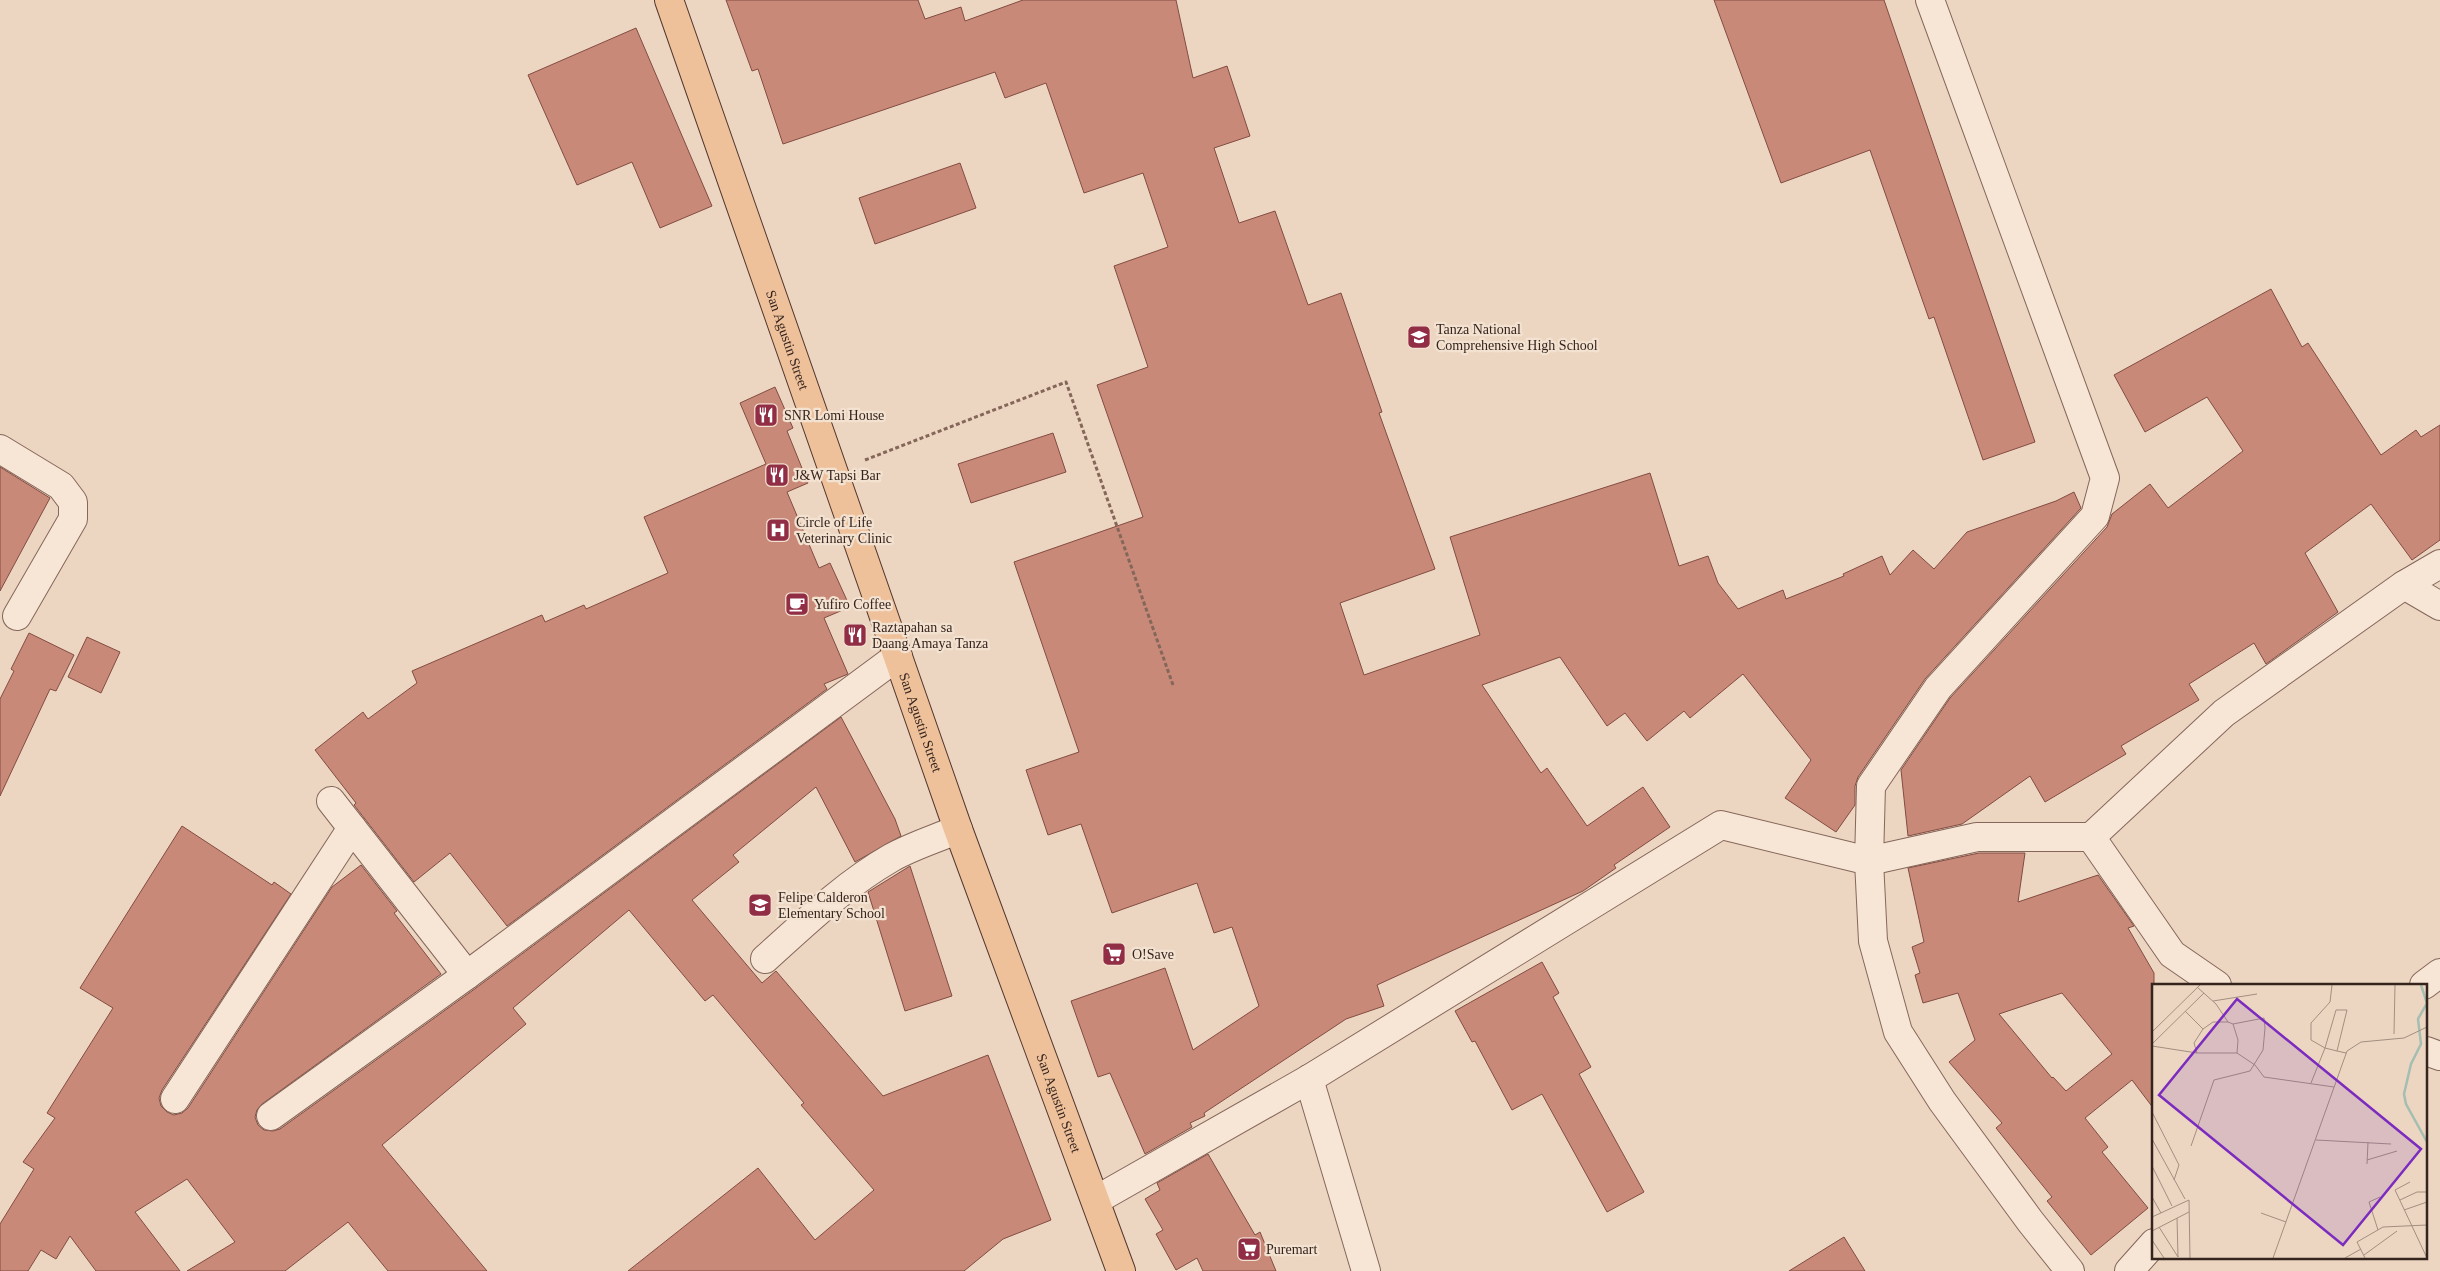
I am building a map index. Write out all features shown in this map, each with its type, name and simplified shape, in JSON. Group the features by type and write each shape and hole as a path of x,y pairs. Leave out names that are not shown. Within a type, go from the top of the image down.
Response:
{"main road":[{"name":"San Agustin Street","path":"669,0 958,829 1121,1271"}],"street":[{"path":"1930,0 2105,478 2095,516 1938,688 1871,786 1869,860 1873,941 1898,1032 1942,1101 2030,1221 2070,1271"},
{"path":"0,449 60,486 73,502 73,519 18,616"},
{"path":"1096,1200 1309,1080 1721,825 1869,860 1977,837 2091,837 2224,713 2404,585 2440,564"},
{"path":"2404,585 2440,606"},
{"path":"271,1116 467,975 898,656"},
{"path":"331,801 467,975"},
{"path":"175,1100 352,828"},
{"path":"765,959 837,895 868,872 893,857 958,829"},
{"path":"2091,837 2172,954 2216,984"},
{"path":"2425,984 2440,973"},
{"path":"2428,1052 2440,1056"},
{"path":"1309,1080 1366,1271"},
{"path":"2129,1271 2152,1245"}],"path":[{"path":"834,472 1066,382 1173,685"}],"building":[{"path":"726,0 918,0 925,19 961,7 965,21 1023,0 1176,0 1193,78 1227,66 1250,136 1214,148 1239,223 1275,211 1308,305 1341,293 1382,412 1379,413 1435,569 1340,603 1364,675 1480,635 1450,537 1650,473 1679,566 1708,556 1718,583 1738,609 1783,590 1786,599 1844,576 1843,574 1882,556 1890,575 1913,550 1934,569 1967,532 2056,501 2074,492 2081,508 1925,679 1858,777 1855,786 1855,805 1836,832 1785,798 1811,760 1743,674 1690,718 1684,711 1647,741 1625,713 1607,726 1560,657 1482,685 1541,773 1547,768 1587,826 1643,787 1670,827 1614,865 1616,868 1583,891 1377,985 1384,1006 1346,1019 1204,1113 1205,1116 1190,1123 1192,1127 1145,1154 1110,1073 1098,1077 1071,1001 1165,968 1193,1050 1259,1006 1232,927 1214,933 1197,883 1112,913 1081,824 1048,835 1026,770 1079,752 1014,562 1143,517 1097,385 1148,367 1114,266 1168,247 1143,173 1084,193 1046,83 1005,98 995,72 783,144 758,69 752,71"},
{"path":"1714,0 1884,0 2035,442 1983,460 1934,317 1929,319 1870,150 1781,183"},
{"path":"636,28 712,206 660,228 632,162 577,185 528,75"},
{"path":"960,163 976,208 875,244 859,198"},
{"path":"2271,289 2302,347 2308,343 2381,455 2416,430 2421,437 2440,425 2440,540 2412,560 2371,504 2305,553 2338,612 2266,664 2254,643 2189,684 2199,700 2121,746 2126,754 2045,802 2030,776 1962,824 1908,836 1901,770 1950,698 2107,527 2112,514 2150,484 2168,508 2243,451 2207,397 2145,432 2114,375"},
{"path":"775,387 793,428 787,431 808,483 787,492 819,568 830,563 850,607 824,618 848,674 824,684 827,689 507,926 450,853 414,882 354,805 356,803 315,750 363,712 368,719 417,683 412,671 542,615 545,622 584,605 586,609 668,573 644,517 766,464 740,403"},
{"path":"1053,433 1066,472 971,503 958,464"},
{"path":"0,467 50,498 0,591"},
{"path":"29,633 74,655 56,691 50,689 0,796 0,699 14,671 11,669"},
{"path":"87,637 120,652 101,693 68,677"},
{"path":"841,717 895,819 901,836 855,862 816,787 733,855 739,862 692,900 762,983 776,971 883,1096 988,1055 1051,1220 1003,1239 964,1271 628,1271 758,1168 815,1240 874,1190 801,1105 804,1103 713,995 705,1001 629,910 513,1008 526,1024 382,1145 487,1271 388,1271 348,1222 285,1271 187,1271 235,1242 187,1179 135,1212 180,1271 96,1271 70,1236 56,1259 41,1250 28,1271 0,1271 0,1224 34,1169 23,1162 55,1118 47,1113 113,1008 80,988 182,826 272,885 274,882 291,894 162,1090 159,1098 161,1106 167,1112 174,1115 182,1113 188,1108 332,887 361,865 397,911 394,913 441,974 262,1104 257,1110 255,1117 258,1125 264,1130 273,1131 280,1129 476,988"},
{"path":"1979,853 2025,853 2018,902 2098,875 2134,926 2128,928 2154,973 2154,984 2152,984 2152,1106 2132,1080 2085,1118 2108,1147 2102,1152 2148,1208 2091,1255 2047,1201 2052,1197 1996,1128 2002,1123 1949,1062 1975,1040 1958,993 1923,1003 1915,975 1920,973 1912,947 1924,942 1908,868","holes":["2062,993 2112,1054 2066,1091 2052,1078 1999,1014"]},
{"path":"910,866 952,996 905,1011 868,892"},
{"path":"1542,962 1559,993 1553,997 1591,1067 1579,1074 1644,1192 1607,1212 1542,1094 1512,1110 1475,1041 1472,1042 1455,1011"},
{"path":"1208,1154 1255,1235 1260,1232 1276,1271 1203,1271 1197,1258 1176,1270 1156,1234 1163,1230 1145,1199 1160,1190 1157,1183"},
{"path":"1844,1237 1865,1271 1789,1271"}],"place":[{"name":"Tanza National Comprehensive High School","path":"1419,337"},
{"name":"SNR Lomi House","path":"766,415"},
{"name":"J&W Tapsi Bar","path":"777,475"},
{"name":"Circle of Life Veterinary Clinic","path":"778,530"},
{"name":"Yufiro Coffee","path":"797,604"},
{"name":"Raztapahan sa Daang Amaya Tanza","path":"855,635"},
{"name":"Felipe Calderon Elementary School","path":"760,905"},
{"name":"O!Save","path":"1114,954"},
{"name":"Puremart","path":"1249,1249"}]}
